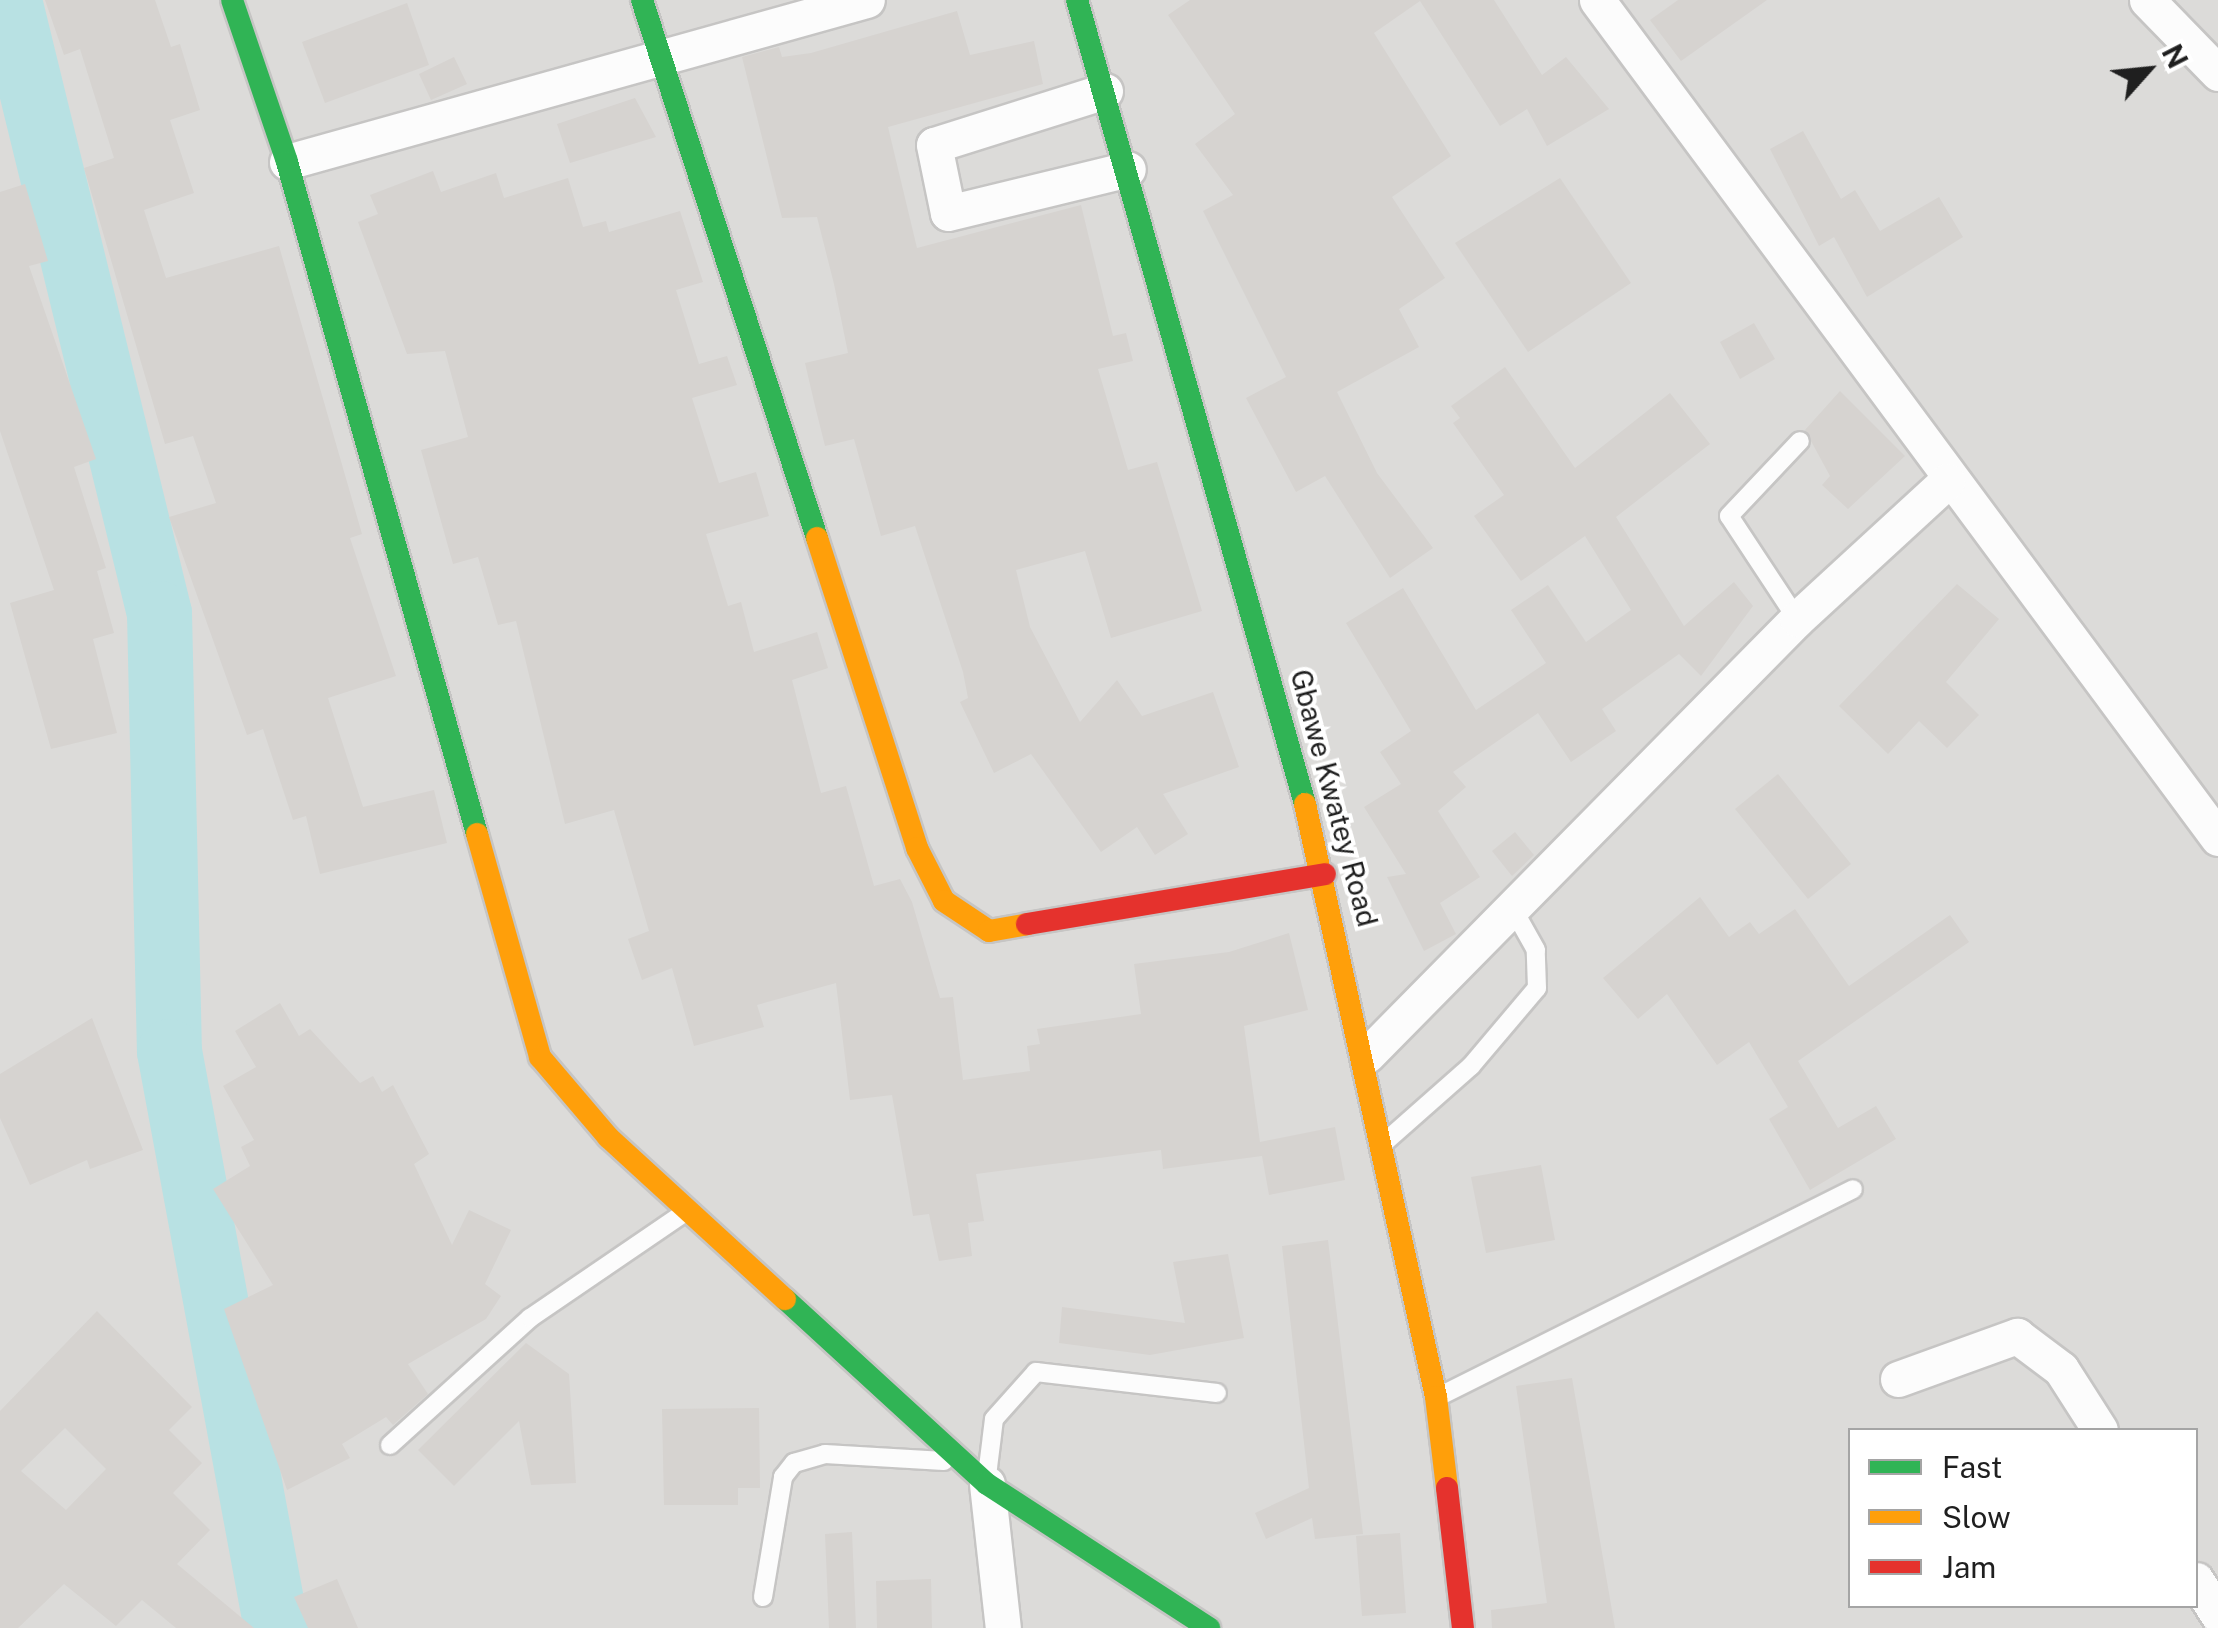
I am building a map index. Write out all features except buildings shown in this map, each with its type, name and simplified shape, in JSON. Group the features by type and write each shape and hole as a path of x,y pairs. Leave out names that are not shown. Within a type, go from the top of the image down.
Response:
{"street":[{"path":"232,0 287,162 521,1009 560,1088 976,1473 1209,1628"},
{"path":"642,0 917,848 944,901 989,931 1325,874"},
{"path":"287,162 657,54 867,0"},
{"name":"Gbawe Kwatey Road","path":"1077,0 1325,874 1367,1055 1436,1397 1463,1628"},
{"path":"1597,0 1948,480 2218,838"},
{"path":"2147,0 2218,72"},
{"path":"1105,92 934,144 948,213 1128,169"},
{"path":"1367,1055 1797,619 1948,480"},
{"path":"1898,1379 2017,1336 2061,1370 2099,1428"},
{"path":"976,1473 1003,1628"},
{"path":"2198,1583 2218,1616"}],"lane":[{"path":"1797,619 1729,516 1800,440"},
{"path":"1385,1142 1471,1066 1537,988 1536,950 1513,910"},
{"path":"1436,1397 1853,1190"},
{"path":"390,1446 530,1318 690,1210"},
{"path":"763,1597 783,1476 794,1463 825,1454 976,1473 994,1419 1036,1372 1218,1393"}],"shaded area":[{"path":"0,0 2218,0 2218,1628 0,1628"}],"waterway":[{"path":"9,0 159,613 169,1051 276,1628"}],"traffic: fast":[{"path":"232,0 287,162 477,834"},
{"path":"642,0 817,538"},
{"path":"1077,0 1305,804"},
{"path":"785,1299 987,1484 1209,1628"}],"traffic: slow":[{"path":"817,538 917,848 944,901 989,931 1027,924"},
{"path":"1305,804 1436,1397 1447,1488"},
{"path":"477,834 540,1057 608,1137 785,1299"}],"traffic: jam":[{"path":"1027,924 1325,874"},
{"path":"1447,1488 1463,1628"}]}
